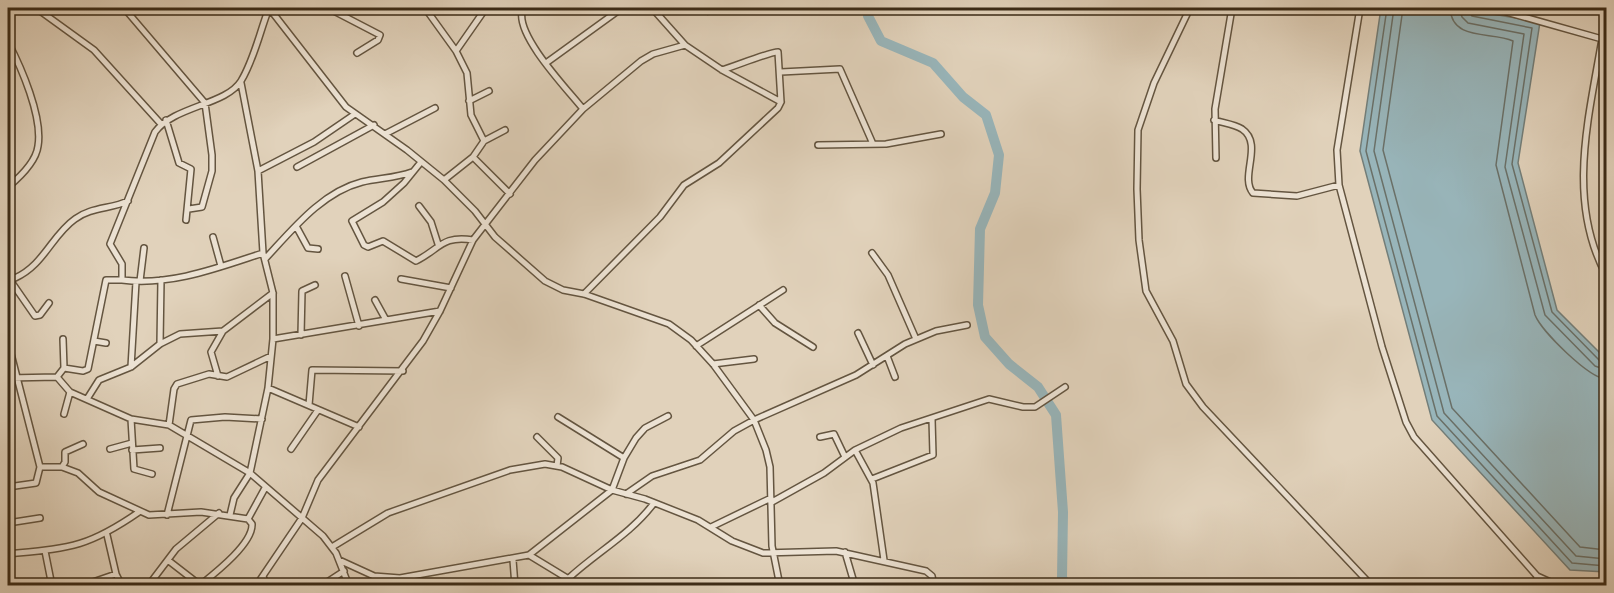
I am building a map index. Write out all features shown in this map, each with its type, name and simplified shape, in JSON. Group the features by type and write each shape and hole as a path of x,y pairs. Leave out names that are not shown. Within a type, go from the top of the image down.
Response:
{"street":[{"path":"36,8 94,50 163,122 179,163 191,170 189,209 186,220"},
{"path":"124,8 205,103 212,140 212,171 202,207 189,209"},
{"path":"230,515 238,490 250,473 268,388 273,339 273,293 263,253 258,171 241,83 269,8"},
{"path":"269,8 338,98 355,114 374,125 444,180 513,254 545,281 562,290 584,294 669,324 696,346 713,364 754,420 770,467 773,552 780,585"},
{"path":"328,8 380,35 378,40 357,53"},
{"path":"425,8 456,51 467,73 471,115 484,141"},
{"path":"456,51 486,8"},
{"path":"518,8 522,12 521,22 546,63 583,109"},
{"path":"546,63 622,8"},
{"path":"652,8 685,45 722,70 781,102"},
{"path":"1190,8 1154,83 1138,129 1139,240 1146,291 1173,341 1186,384 1203,407 1372,585"},
{"path":"1216,158 1214,120 1232,8"},
{"path":"1360,8 1337,150 1339,185 1382,347 1406,422 1414,437 1537,576 1559,585"},
{"path":"1492,8 1604,37 1585,137 1582,172 1587,212 1596,251 1606,275"},
{"path":"8,42 19,64 36,116 39,134 35,156 8,187"},
{"path":"256,585 302,518 318,480 403,371 440,311 473,240 535,160 583,109 641,61 653,54 685,45"},
{"path":"584,294 660,217 684,184 719,163 774,113 781,102 780,55 776,51 745,64 722,70"},
{"path":"781,72 840,69 873,144"},
{"path":"122,280 122,264 110,244 149,144 163,122 241,83"},
{"path":"469,101 489,91"},
{"path":"385,134 435,108"},
{"path":"258,171 314,142 355,114"},
{"path":"1214,120 1242,129 1248,137 1251,152 1249,185 1253,193 1296,196 1339,185"},
{"path":"297,167 374,125"},
{"path":"444,180 473,157 484,141 506,130"},
{"path":"819,145 873,144 941,134"},
{"path":"473,157 510,194"},
{"path":"421,162 404,183 383,202 356,218 352,224 366,247 383,241 416,261 438,244 455,238 473,240"},
{"path":"265,259 296,226 327,199 346,187 412,172"},
{"path":"8,276 15,278 33,266 73,220 91,211 128,201"},
{"path":"419,206 431,222 438,244"},
{"path":"296,226 308,248 318,249"},
{"path":"213,237 221,266"},
{"path":"131,367 138,281 144,248"},
{"path":"64,368 86,370 106,280 138,281 188,277 263,253"},
{"path":"872,253 888,275 916,339"},
{"path":"8,276 35,316 40,315 49,303"},
{"path":"345,276 359,326"},
{"path":"401,279 451,288"},
{"path":"160,344 161,280"},
{"path":"301,335 302,291 315,285"},
{"path":"696,346 783,290"},
{"path":"218,376 211,352 223,331 273,293"},
{"path":"375,300 386,321"},
{"path":"759,305 775,323 813,347"},
{"path":"273,339 440,311"},
{"path":"626,494 652,476 700,460 734,431 754,420 873,365 916,339 936,331 967,325"},
{"path":"87,399 99,380 131,367 160,344 180,334 223,331"},
{"path":"858,333 873,365"},
{"path":"57,377 64,368 63,339"},
{"path":"94,341 106,343"},
{"path":"8,342 40,467 36,483 8,487"},
{"path":"169,425 174,406 174,389 177,384 209,374 227,377 271,356"},
{"path":"887,356 895,377"},
{"path":"713,364 754,359"},
{"path":"309,405 312,370 403,371"},
{"path":"8,378 57,377"},
{"path":"57,377 70,392 130,419 169,425 250,473 332,547 349,585"},
{"path":"268,388 359,427"},
{"path":"711,527 772,500 824,473 855,450 901,428 989,399 1023,407 1040,405 1063,389"},
{"path":"64,414 70,392"},
{"path":"291,449 307,431 318,411"},
{"path":"339,560 374,576 400,578 513,560 529,555 612,490 624,458 645,428 668,416"},
{"path":"558,417 624,458"},
{"path":"872,479 933,455 932,418"},
{"path":"130,419 134,469 152,474"},
{"path":"167,515 185,435 194,419 262,419"},
{"path":"820,437 834,434 845,457"},
{"path":"537,437 558,458 557,466"},
{"path":"110,449 132,443"},
{"path":"62,467 65,462 65,452 82,444"},
{"path":"132,450 160,448"},
{"path":"855,450 872,479 885,560"},
{"path":"332,547 384,515 477,481 520,468 557,466 612,490 654,503 764,553 845,552 926,571 932,576 934,585"},
{"path":"40,467 62,467 78,472 94,488 149,515 219,513 248,519 252,524 250,532 228,562 200,585 169,561"},
{"path":"248,519 266,488"},
{"path":"569,579 593,556 634,528 654,503"},
{"path":"8,554 85,544 107,535 139,512"},
{"path":"148,585 169,561 176,549 219,513"},
{"path":"8,523 40,518"},
{"path":"107,535 116,574 122,585"},
{"path":"45,551 52,585"},
{"path":"845,552 855,585"},
{"path":"529,555 580,585"},
{"path":"513,560 515,585"},
{"path":"321,585 344,572"},
{"path":"87,584 116,574"},
{"path":"263,576 266,585"},
{"path":"1536,585 1537,576"}],"water":[{"path":"1381,8 1457,8 1540,22 1518,163 1557,310 1606,359 1606,572 1570,570 1432,420 1360,151"}],"waterway":[{"path":"869,8 868,16 881,41 933,63 963,97 986,115 999,155 995,193 980,229 978,305 985,337 1009,364 1038,387 1056,415 1063,512 1062,578 1067,586"}]}
